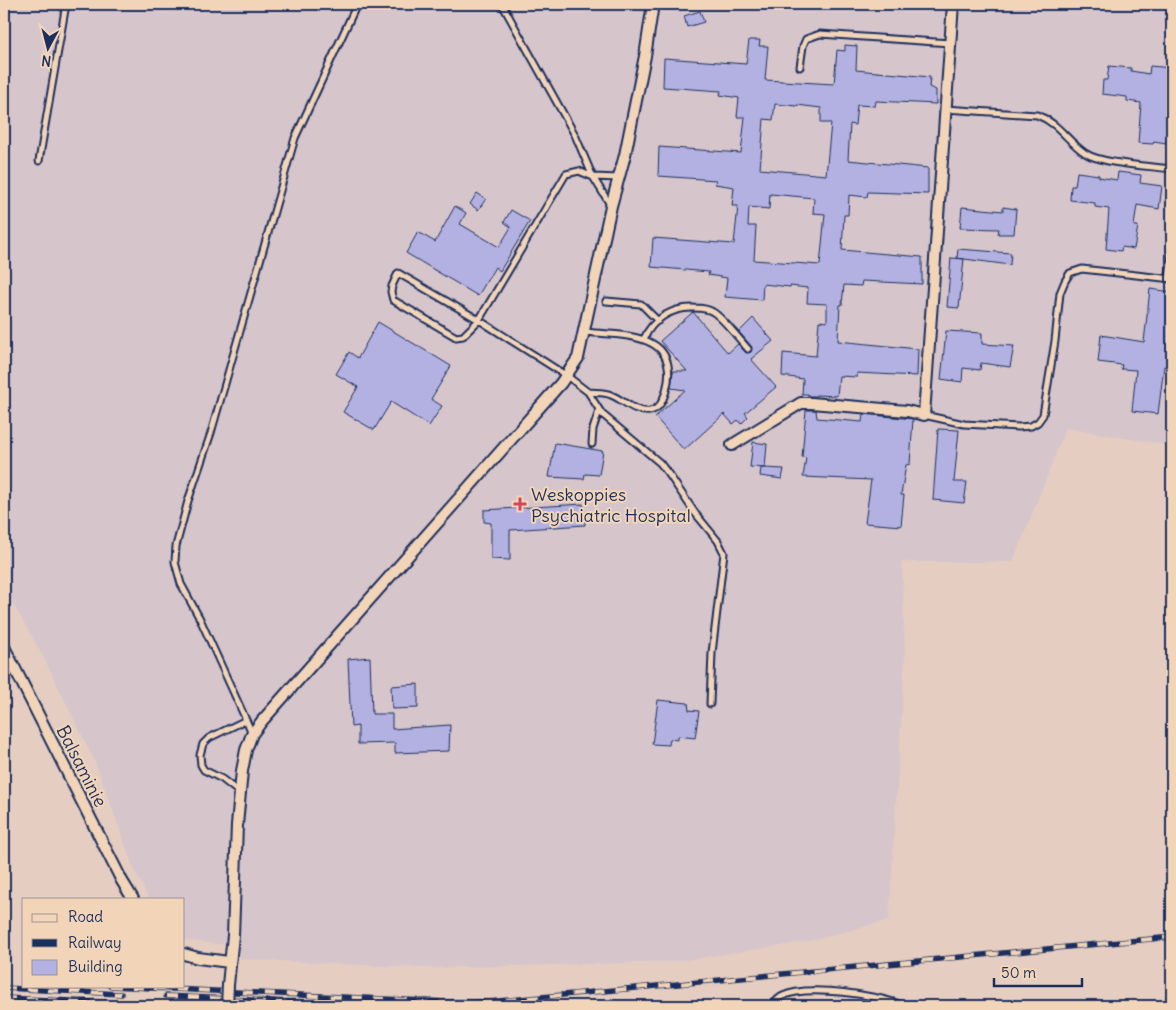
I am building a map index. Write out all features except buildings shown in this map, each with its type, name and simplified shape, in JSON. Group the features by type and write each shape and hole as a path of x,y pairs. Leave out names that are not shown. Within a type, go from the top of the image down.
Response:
{"street":[{"path":"227,1006 244,759 252,734 567,376 578,358 641,77 653,4"},
{"path":"732,444 801,403 869,407 908,411 924,415 953,4"},
{"name":"Balsaminie","path":"4,647 122,882 132,898"},
{"path":"185,954 230,962"}],"lane":[{"path":"39,161 66,4"},
{"path":"252,734 200,619 181,584 175,562 176,546 188,501 211,433 295,138 357,4"},
{"path":"502,4 575,134 593,177 611,206"},
{"path":"800,67 806,39 820,34 950,43"},
{"path":"945,109 1037,115 1048,119 1078,148 1098,159 1172,169"},
{"path":"619,178 593,177 579,171 566,174 479,320 463,336 456,337 393,300 391,292 398,273 479,320 567,376 588,392 599,411 660,463 694,513 722,546 724,558 712,653 710,704"},
{"path":"924,415 964,424 1019,427 1030,426 1038,422 1043,415 1055,341 1060,293 1070,273 1082,269 1171,278 1172,252"},
{"path":"606,300 641,304 658,320"},
{"path":"644,339 648,331 658,320 675,309 690,308 709,310 748,349"},
{"path":"583,332 644,339 651,342 664,354 668,366 667,387 661,404 654,410 644,411 631,407 610,394 588,392"},
{"path":"592,444 593,429 599,411"},
{"path":"241,793 222,779 204,770 201,765 200,755 203,744 209,738 246,720"},
{"path":"772,1006 777,999 785,994 798,992 859,994 891,1000 904,1006"}],"shaded area":[{"name":"Weskoppies Psychiatric Hospital","path":"4,4 1172,4 1172,446 1066,428 1013,562 902,562 905,659 889,920 805,942 674,962 424,968 240,959 240,945 185,940 185,898 148,898 135,871 95,762 45,660 4,588"}],"railway":[{"path":"440,1002 488,1002 1172,937"},
{"path":"4,988 121,994"},
{"path":"152,988 447,1002"},
{"path":"166,996 375,1006"},
{"path":"1159,1006 1172,997"},
{"path":"4,998 185,1006"},
{"path":"517,1005 536,1006"}],"place":[{"name":"Weskoppies Psychiatric Hospital","path":"520,504"}]}
